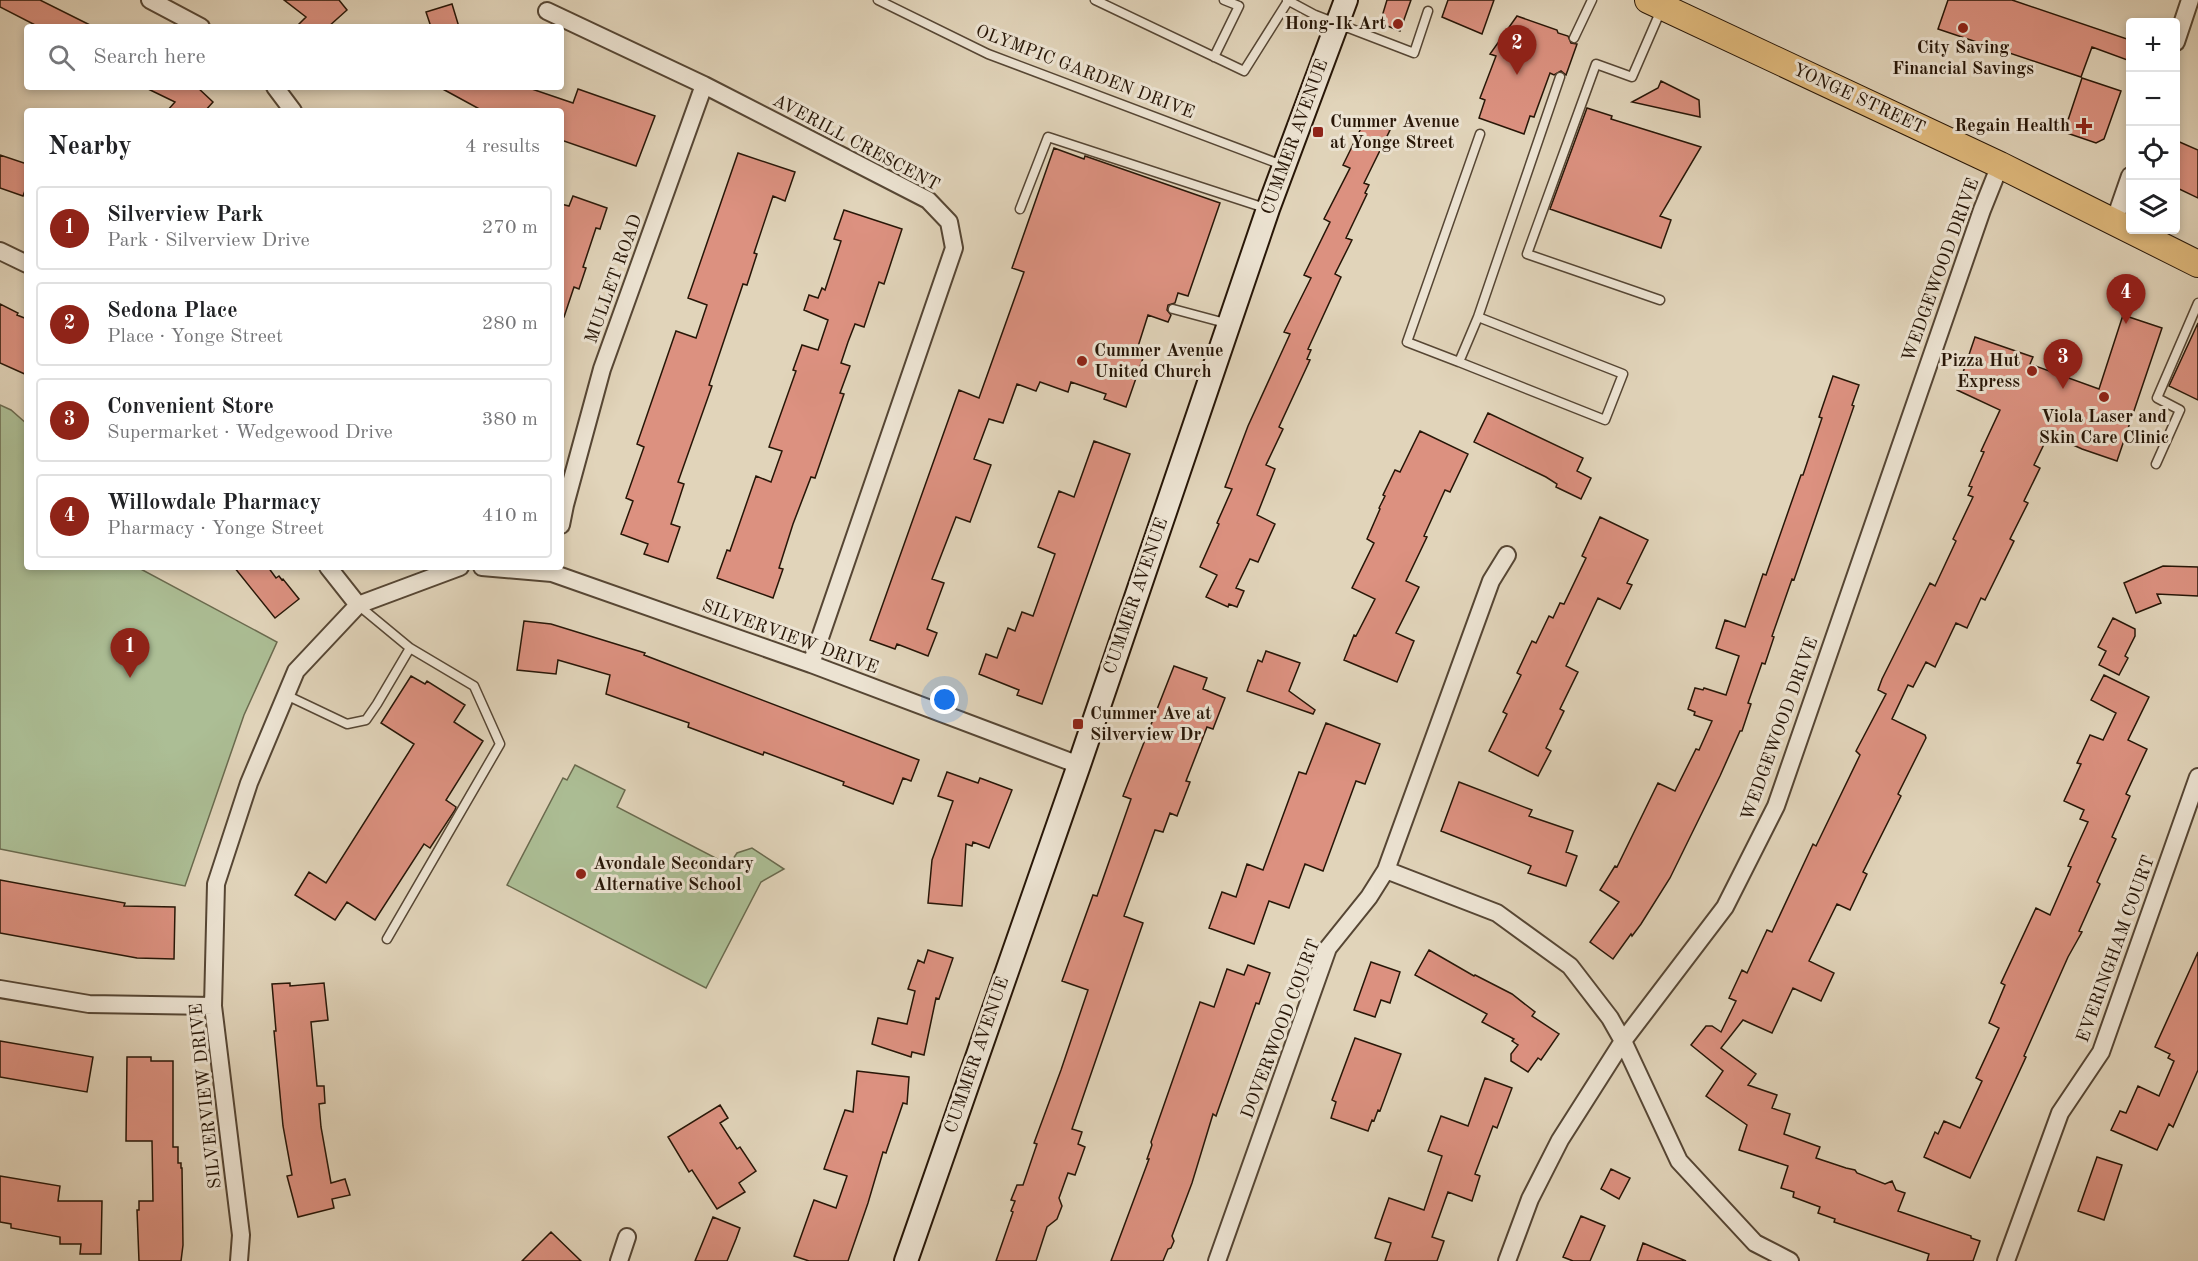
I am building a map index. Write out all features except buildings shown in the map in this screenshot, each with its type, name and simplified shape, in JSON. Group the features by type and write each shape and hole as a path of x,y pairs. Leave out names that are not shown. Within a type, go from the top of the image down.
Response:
{"main road":[{"name":"YONGE STREET","path":"1655,3 2000,165 2198,264"}],"street":[{"path":"150,0 195,24"},
{"name":"CUMMER AVENUE","path":"906,1261 1079,765 1268,209 1346,0"},
{"path":"2180,28 2190,0"},
{"name":"AVERILL CRESCENT","path":"547,11 704,85 928,200 949,222 954,248 811,664"},
{"name":"MULLET ROAD","path":"564,510 602,369 704,85"},
{"path":"277,90 291,108"},
{"name":"WEDGEWOOD DRIVE","path":"1507,1261 1530,1199 1560,1140 1623,1041 1725,907 1776,806 1978,221 2000,165"},
{"path":"2114,222 2129,180"},
{"path":"0,251 24,263"},
{"name":"DOVERWOOD COURT","path":"1217,1261 1328,948 1369,897 1386,870 1491,581 1507,555"},
{"path":"330,570 358,605"},
{"name":"SILVERVIEW DRIVE","path":"239,1261 241,1235 213,1006 216,884 249,783 296,671 358,605 452,570"},
{"name":"SILVERVIEW DRIVE","path":"553,570 1079,765"},
{"name":"EVERINGHAM COURT","path":"2006,1261 2060,1113 2102,1052 2198,777"},
{"path":"1386,870 1497,913 1570,966 1610,1018 1623,1041 1679,1161 1755,1243 1790,1261"},
{"path":"0,989 89,1004 213,1006"},
{"path":"619,1261 627,1237"}],"lane":[{"name":"OLYMPIC GARDEN DRIVE","path":"878,0 988,54 1284,166"},
{"path":"1095,0 1244,71 1288,0 1337,24 1414,53 1428,11"},
{"path":"1214,57 1239,6 1224,0"},
{"path":"1574,38 1592,0"},
{"path":"1655,3 1632,77 1596,64 1527,254 1659,300"},
{"path":"1459,362 1478,317 1560,77"},
{"path":"1478,317 1623,374 1605,420 1407,342 1480,134"},
{"path":"1020,209 1048,137 1268,209"},
{"path":"2156,464 2180,410 2157,398 2198,303"},
{"path":"1173,309 1229,324"},
{"path":"358,605 410,648 474,686 500,744 387,939"},
{"path":"286,695 347,724 366,720 410,648"}],"green space":[{"path":"0,405 11,410 24,421 24,570 143,570 277,642 244,715 185,886 0,849"},
{"path":"575,765 625,790 617,807 729,865 737,853 752,848 784,869 761,882 706,988 507,885 563,778 567,780"}],"place":[{"name":"Hong-Ik Art","path":"1398,24"},
{"name":"City Saving Financial Savings","path":"1963,28"},
{"name":"Sedona Place","path":"1517,75"},
{"name":"Regain Health","path":"2084,126"},
{"name":"Cummer Avenue at Yonge Street","path":"1318,132"},
{"name":"Willowdale Pharmacy","path":"2126,324"},
{"name":"Cummer Avenue United Church","path":"1082,361"},
{"name":"Pizza Hut Express","path":"2032,371"},
{"name":"Convenient Store","path":"2063,389"},
{"name":"Viola Laser and Skin Care Clinic","path":"2104,397"},
{"name":"Silverview Park","path":"130,678"},
{"name":"Cummer Ave at Silverview Dr","path":"1078,724"},
{"name":"Avondale Secondary Alternative School","path":"581,874"}]}
